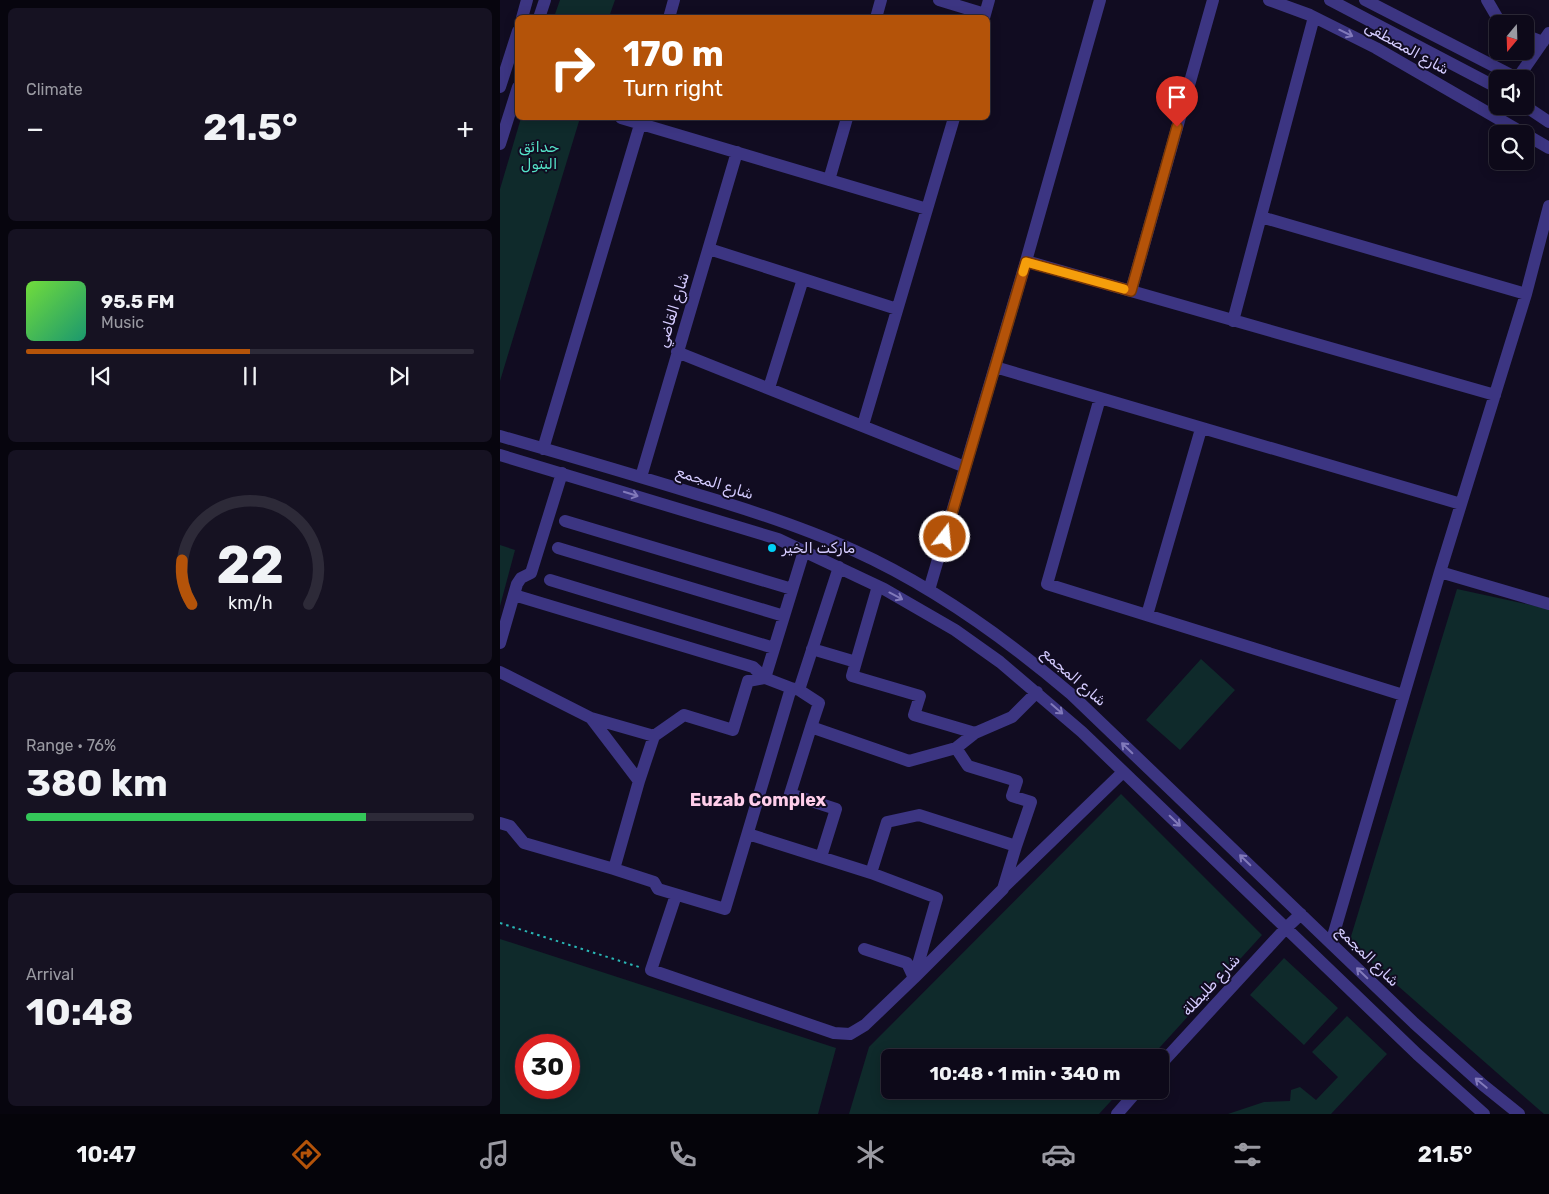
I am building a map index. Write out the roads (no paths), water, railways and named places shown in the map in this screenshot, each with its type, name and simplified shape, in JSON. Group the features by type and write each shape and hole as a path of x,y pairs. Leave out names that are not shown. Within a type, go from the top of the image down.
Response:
{"street":[{"path":"523,15 527,0"},
{"path":"540,15 545,0"},
{"path":"670,15 674,0"},
{"path":"877,15 881,0"},
{"path":"939,0 981,15"},
{"path":"984,15 989,0"},
{"path":"929,590 1026,262 1100,0"},
{"path":"1131,291 1213,0"},
{"name":"شارع المصطفى","path":"1269,0 1314,17 1411,67 1549,148"},
{"name":"شارع المصطفى","path":"1330,0 1489,83"},
{"path":"1365,0 1501,70"},
{"path":"1487,0 1496,15"},
{"path":"1234,321 1314,17"},
{"path":"1523,70 1546,37"},
{"path":"500,87 502,72 515,39"},
{"path":"1411,67 1419,45"},
{"path":"500,144 515,96"},
{"path":"1534,112 1549,122"},
{"path":"543,449 641,120 737,152 927,209"},
{"path":"829,180 846,120"},
{"path":"863,425 953,120"},
{"name":"شارع القاضي","path":"641,477 737,152"},
{"path":"1331,943 1403,695 1526,294 1549,206"},
{"path":"1261,217 1526,294"},
{"path":"709,249 898,309"},
{"path":"1026,262 1495,395"},
{"path":"769,388 803,279"},
{"path":"677,352 965,467"},
{"path":"995,367 1461,504"},
{"path":"1100,398 1047,584 1403,695"},
{"path":"1147,615 1201,429"},
{"name":"شارع المجمع","path":"500,436 641,477 799,527 855,550 929,590 1009,644 1071,694 1448,1055 1519,1114"},
{"path":"500,455 778,539 878,586 955,630 1000,662 1082,732 1435,1071 1484,1114"},
{"path":"600,484 585,476 585,469 623,472"},
{"path":"500,643 521,578 531,573 562,473"},
{"path":"762,534 769,534 773,529 773,521 767,516"},
{"path":"565,521 792,589"},
{"path":"792,545 787,537 787,531 792,527 799,527"},
{"path":"558,548 784,616"},
{"path":"765,678 804,550"},
{"path":"500,823 510,826 524,843 654,882 658,889 725,909 795,689 812,649 838,568"},
{"path":"1440,572 1548,600"},
{"path":"550,580 774,648"},
{"path":"878,586 852,676 920,696 914,714 975,733"},
{"path":"514,595 754,668 765,678 795,689 818,703 790,794 836,809 821,857"},
{"path":"812,649 856,662"},
{"path":"500,672 591,718 654,736"},
{"path":"614,869 654,736 684,715 734,730 748,681 765,678"},
{"path":"811,727 909,761 956,748 975,733 1012,717 1037,692"},
{"path":"591,718 639,781"},
{"path":"956,748 968,766 1017,781 1012,796 1031,802 1003,889"},
{"path":"676,895 651,970 834,1033 850,1034 865,1025 1124,772"},
{"path":"871,873 887,822 918,815 1016,846"},
{"path":"748,834 871,873 937,898 914,978"},
{"name":"شارع طليطلة","path":"1169,1054 1301,914"},
{"path":"864,950 908,963 914,978"},
{"path":"1117,1114 1130,1099"}],"place":[{"name":"ماركت الخير","path":"772,548"}],"district":[{"name":"Euzab Complex","path":"758,800"}],"park label":[{"name":"حدائق البتول","path":"539,156"}]}
